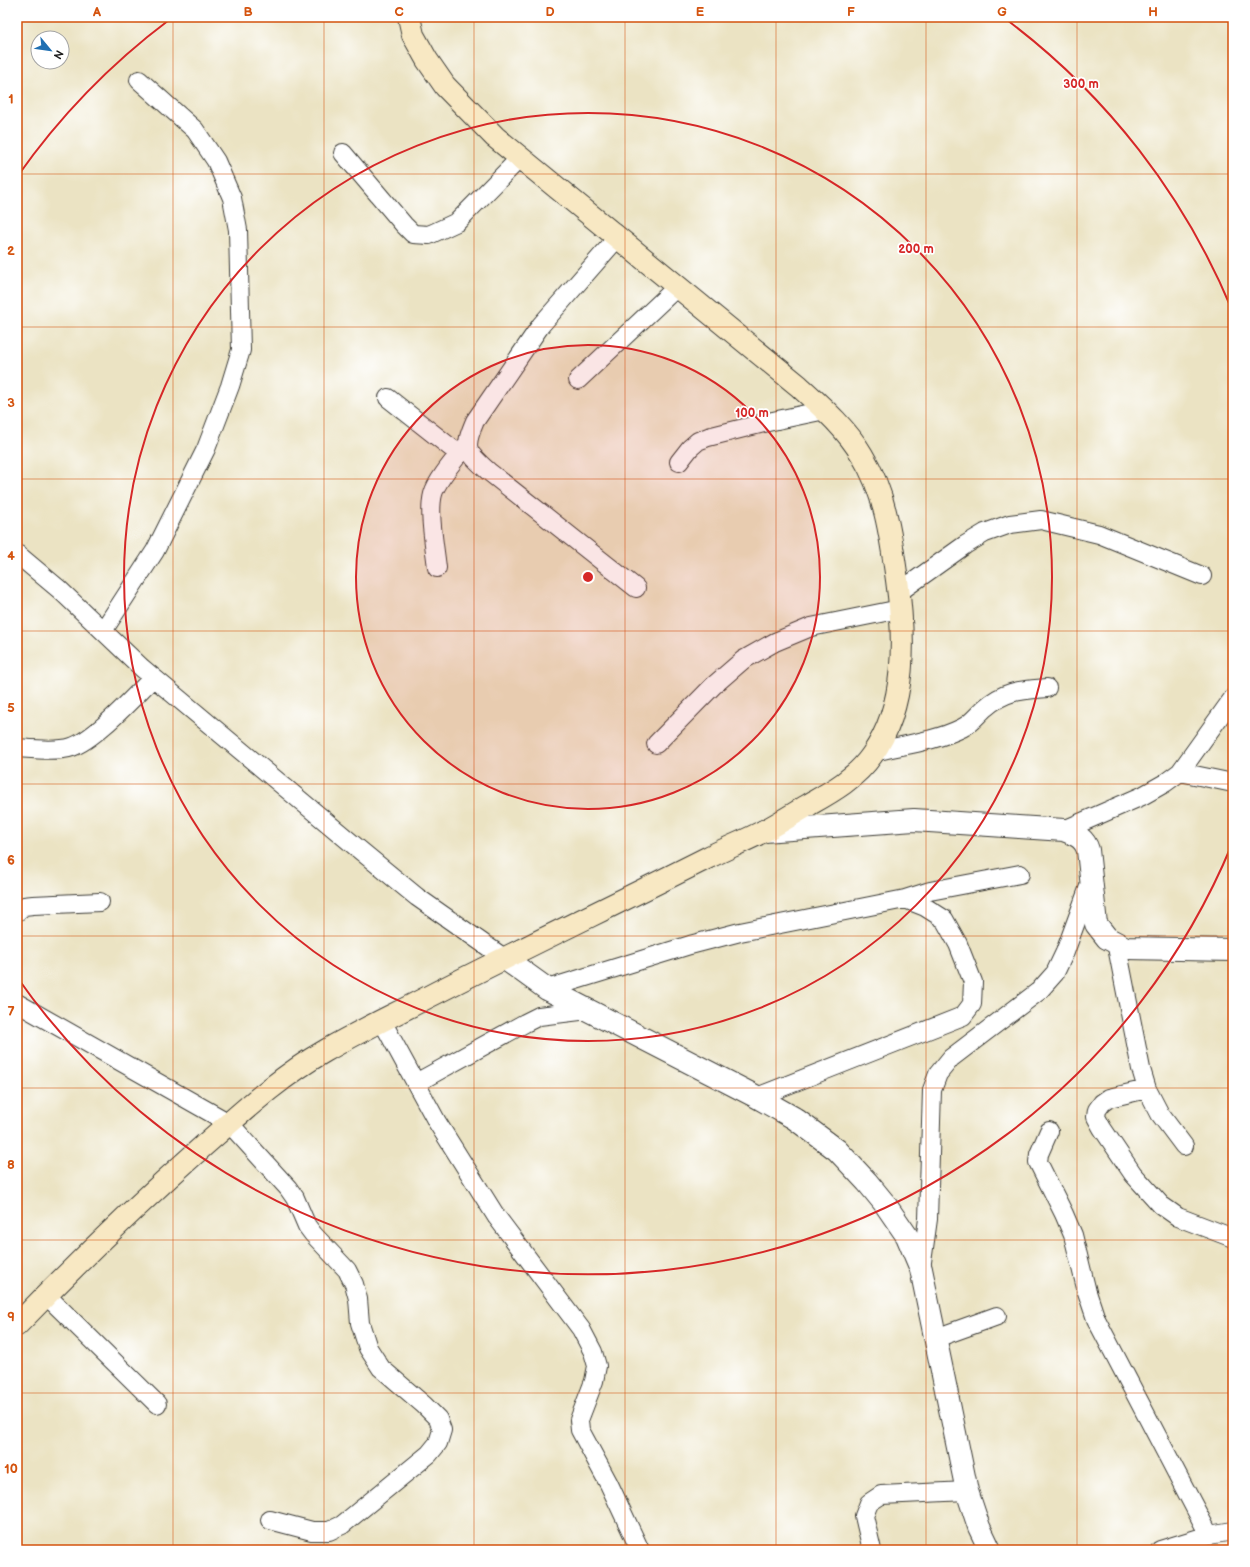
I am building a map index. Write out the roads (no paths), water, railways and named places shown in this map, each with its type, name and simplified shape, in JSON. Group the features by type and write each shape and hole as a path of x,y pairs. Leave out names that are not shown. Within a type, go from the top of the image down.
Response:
{"main road":[{"path":"17,1325 71,1268 229,1123 280,1081 324,1052 382,1021 504,958 764,831 838,788 860,770 874,752 886,730 894,705 900,676 902,642 899,600 888,522 877,485 863,457 848,436 825,410 799,386 495,136 445,86 427,60 413,35 409,17"}],"street":[{"path":"103,631 156,551 206,449 230,386 241,350 238,230 232,198 216,161 195,130 139,80"},
{"path":"343,153 413,234 429,235 457,222 521,157"},
{"path":"437,568 432,512 433,493 442,477 463,448 475,421 541,325 618,237"},
{"path":"578,380 678,286"},
{"path":"388,398 463,448 468,447 471,456 488,471 636,588"},
{"path":"679,462 690,448 698,441 708,437 825,410"},
{"path":"656,744 713,686 743,660 775,642 811,627 899,600 965,545 985,533 1010,524 1041,520 1099,534 1202,576"},
{"path":"17,554 60,590 153,678 417,897 547,989 794,1118 837,1150 885,1204 907,1236 921,1269 967,1491 979,1527 990,1550"},
{"path":"17,748 51,749 72,747 93,736 153,678"},
{"path":"874,752 947,735 964,727 1003,694 1022,690 1047,688"},
{"path":"1064,830 1142,796 1165,783 1180,772 1233,698"},
{"path":"1213,726 1233,721"},
{"path":"1180,772 1233,783"},
{"path":"764,831 914,820 1064,830 1081,837 1086,842 1096,924 1107,938 1126,948 1233,950"},
{"path":"547,989 690,945 740,932 905,898 930,891 1020,874"},
{"path":"921,1269 928,1219 932,1090 938,1074 951,1058 1039,991 1055,973 1065,952 1091,880"},
{"path":"756,1097 963,1016 972,1004 974,982 958,944 944,919 925,907 905,898"},
{"path":"17,912 24,906 100,902"},
{"path":"1116,942 1141,1069 1147,1089 1160,1114 1184,1146"},
{"path":"20,1002 229,1123 288,1188 295,1198 307,1226 347,1270 354,1284 358,1300 360,1323 368,1348 381,1368 438,1419 442,1430 438,1443 429,1454 342,1525 329,1531 312,1531 270,1520"},
{"path":"416,1083 525,1022 539,1016 588,1010"},
{"path":"382,1021 437,1122 496,1216 581,1329 593,1352 598,1366 594,1381 579,1420 580,1430 609,1484 640,1550"},
{"path":"1147,1089 1109,1098 1102,1103 1097,1110 1096,1117 1102,1128 1133,1174 1161,1205 1178,1217 1233,1238"},
{"path":"1049,1131 1038,1162 1073,1235 1087,1292 1096,1319 1209,1535"},
{"path":"46,1295 157,1404"},
{"path":"936,1338 997,1316"},
{"path":"872,1550 864,1516 869,1503 881,1495 967,1491"},
{"path":"1160,1550 1209,1535 1233,1531"}]}
